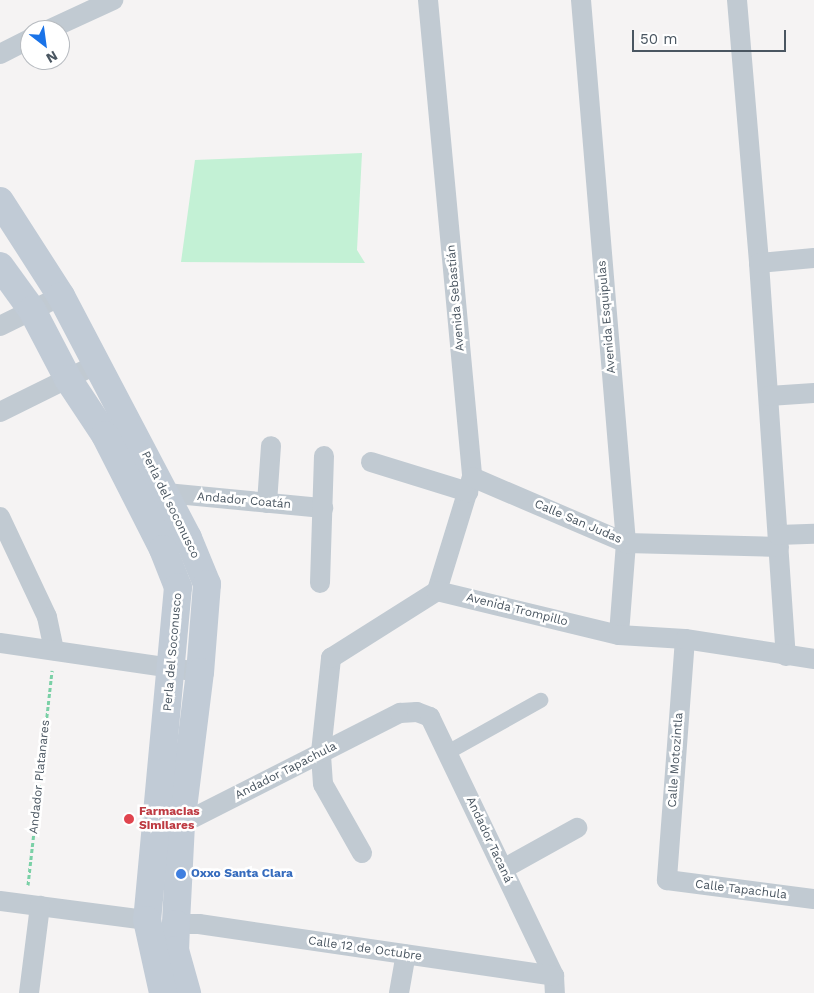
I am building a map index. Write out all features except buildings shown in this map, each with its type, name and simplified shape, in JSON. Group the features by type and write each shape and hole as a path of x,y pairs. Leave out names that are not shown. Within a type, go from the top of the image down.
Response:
{"main road":[{"name":"Perla del soconusco","path":"0,200 61,296 166,494 207,584 200,672 181,824 176,924 175,950 187,993"},
{"name":"Perla del Soconusco","path":"0,266 32,310 68,378 105,435 163,549 178,587 173,668 146,920 163,993"}],"street":[{"path":"60,20 75,8 113,0"},
{"name":"Avenida Sebastián","path":"428,0 470,485 437,591"},
{"name":"Avenida Esquipulas","path":"581,0 626,543 618,635"},
{"path":"737,0 759,263 786,656"},
{"path":"0,54 20,44"},
{"path":"759,263 814,258"},
{"path":"0,326 61,296"},
{"path":"0,412 97,364"},
{"path":"768,396 814,393"},
{"path":"268,503 271,446"},
{"path":"320,583 324,456"},
{"name":"Calle San Judas","path":"371,462 470,485 626,543 778,541 814,534"},
{"name":"Andador Coatán","path":"166,494 323,508"},
{"path":"0,517 47,617 54,650"},
{"path":"362,853 323,784 321,752 331,658 437,591"},
{"name":"Avenida Trompillo","path":"437,591 618,635 685,639 814,659"},
{"name":"Calle Motozintla","path":"667,880 685,639"},
{"path":"0,642 200,672"},
{"path":"447,752 540,700"},
{"name":"Andador Tapachula","path":"155,829 181,824 400,713 416,712"},
{"name":"Andador Tacaná","path":"416,712 430,717 503,869 554,985"},
{"path":"503,869 577,828"},
{"name":"Calle Tapachula","path":"667,880 814,899"},
{"path":"0,901 146,920"},
{"path":"29,993 33,905"},
{"name":"Calle 12 de Octubre","path":"176,924 199,924 406,955 554,985"},
{"path":"399,993 406,955"}],"path":[{"name":"Andador Platanares","path":"33,905 54,650"}],"green space":[{"path":"362,153 357,250 365,263 181,262 195,160"}],"place":[{"name":"Farmacias Similares","path":"129,819"},
{"name":"Oxxo Santa Clara","path":"181,874"}]}
